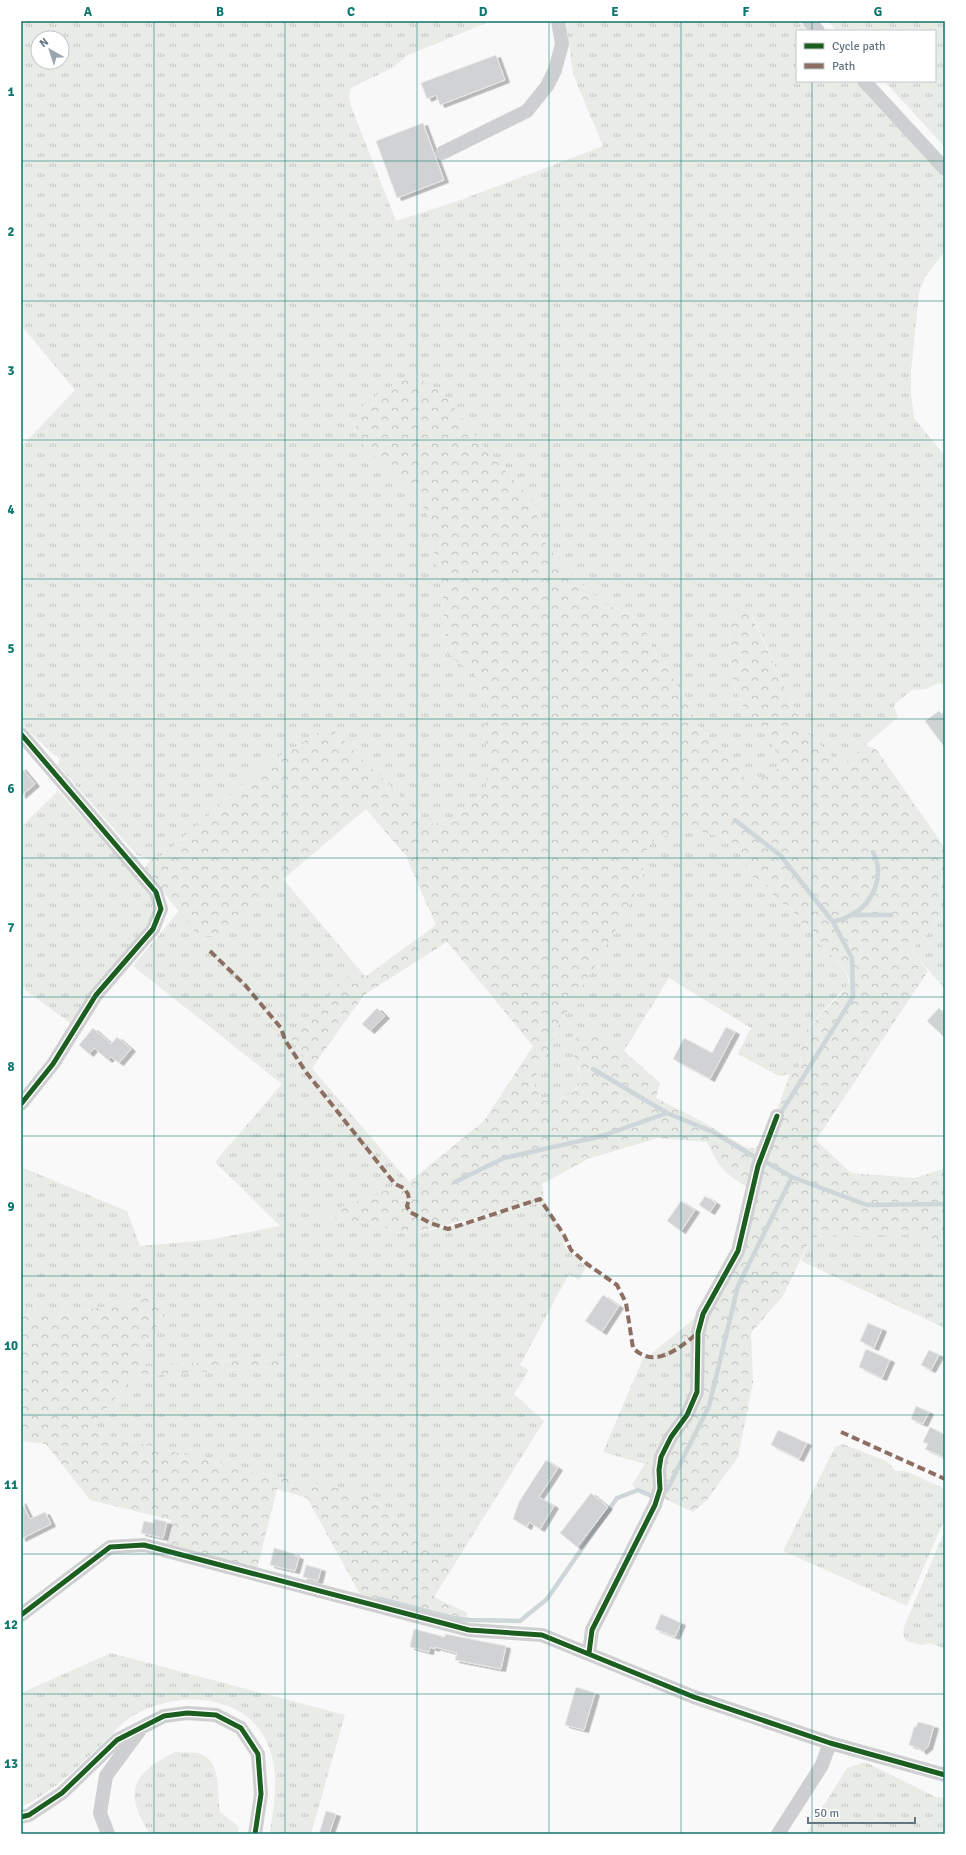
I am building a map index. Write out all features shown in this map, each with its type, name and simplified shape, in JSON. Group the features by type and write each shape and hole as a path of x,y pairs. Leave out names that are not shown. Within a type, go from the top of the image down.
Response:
{"street":[{"path":"442,153 527,111 547,86 555,70 562,44 558,21"},
{"path":"809,21 817,30"},
{"path":"865,82 945,169"},
{"path":"21,734 156,892 161,909 153,929 96,995 53,1064 21,1104"},
{"path":"589,1653 592,1630 656,1505 660,1489 659,1470 661,1457 671,1436 687,1415 697,1392 698,1333 703,1314 738,1251 760,1160 776,1116"},
{"path":"21,1615 110,1547 144,1545 469,1630 542,1635 694,1697 830,1743 945,1775"},
{"path":"21,1817 29,1815 62,1793 117,1740 164,1716 188,1713 216,1715 241,1728 258,1754 261,1794 255,1834"},
{"path":"108,1834 100,1813 106,1776 140,1729"},
{"path":"778,1834 822,1765 830,1743"}],"green space":[{"path":"491,21 406,56 394,67 351,88 349,96 351,106 396,221 461,200 603,146 573,74 566,21 799,21 807,30 796,30 796,82 855,82 945,179 945,251 925,277 919,293 911,371 911,393 914,418 945,456 945,684 938,683 926,689 912,690 896,703 894,707 898,717 841,765 805,731 753,617 733,615 730,617 730,662 737,694 742,705 771,742 778,759 778,768 754,783 747,781 724,750 699,727 666,665 652,648 645,628 627,613 605,604 567,571 541,537 535,503 481,444 443,392 404,483 419,499 430,520 434,554 443,592 442,612 450,627 446,638 459,663 473,671 480,684 487,704 484,734 489,759 486,792 447,825 428,823 331,728 319,732 264,766 163,855 150,860 137,855 58,765 60,759 21,724 21,447 75,390 21,325 21,22"},
{"path":"828,21 945,21 945,147 885,82 936,82 936,30 836,30"},
{"path":"405,380 423,381 443,392 481,444 535,503 541,537 567,571 605,604 627,613 645,628 652,648 666,665 699,727 724,750 747,781 754,783 778,768 778,759 771,742 742,705 734,684 730,662 730,617 739,609 752,617 805,731 841,765 865,745 876,749 945,848 945,916 911,950 928,971 816,1140 851,1173 915,1178 945,1168 945,1245 917,1234 811,1237 783,1296 751,1333 753,1383 738,1457 707,1500 693,1512 669,1501 638,1490 632,1485 645,1464 663,1452 692,1416 693,1348 661,1356 650,1355 719,1298 752,1190 736,1180 720,1165 707,1142 658,1138 588,1159 542,1184 544,1201 413,1233 394,1232 381,1225 327,1217 321,1218 318,1215 409,1182 484,1121 533,1046 447,942 364,995 312,1068 290,1037 352,972 366,976 436,925 406,856 366,809 216,936 198,936 145,868 150,860 163,855 264,766 319,732 331,728 428,823 447,825 486,792 489,759 484,734 487,704 480,684 473,671 459,663 447,652 446,638 450,627 442,612 443,592 434,554 430,520 419,499 364,446 356,426 363,405 385,389","holes":["680,830 707,833 723,838 731,842 737,848 753,877 770,888 775,900 789,906 804,926 813,930 820,944 841,964 849,979 844,990 811,1025 804,1035 799,1050 802,1057 799,1067 790,1074 775,1115 756,1148 747,1148 703,1122 656,1098 660,1083 624,1051 593,1030 577,1035 573,1044 574,1056 582,1080 576,1089 558,1100 548,1101 544,1100 538,1094 533,1082 560,1023 598,961 630,904 644,873 643,863 648,847 655,839 672,835"]},
{"path":"58,791 148,890 154,901 153,916 73,1025 21,987 21,827"},
{"path":"680,830 707,833 731,842 737,848 753,877 770,888 775,900 789,906 804,926 813,930 820,944 843,968 848,979 848,985 809,1026 799,1067 790,1074 779,1076 738,1054 751,1028 669,978 624,1051 593,1030 577,1068 582,1077 581,1083 571,1093 553,1102 543,1100 536,1093 533,1082 560,1023 586,980 644,873 643,863 648,847 655,839 672,835"},
{"path":"283,879 366,977 290,1037 312,1068 409,1182 319,1215 321,1218 327,1217 381,1225 393,1232 413,1233 459,1225 544,1201 563,1234 565,1247 586,1267 579,1280 569,1274 520,1365 529,1370 514,1394 544,1421 451,1570 367,1493 260,1474 88,1430 133,1377 285,1366 300,1355 139,1367 142,1351 163,1316 160,1302 156,1296 82,1311 21,1310 21,1167 127,1211 140,1246 208,1240 280,1226 215,1162 282,1084 133,966 179,911 198,936 216,936"},
{"path":"945,916 945,989 911,950"},
{"path":"917,1234 945,1245 945,1328 801,1261 811,1237"},
{"path":"156,1296 160,1302 163,1316 142,1351 140,1367 301,1355 285,1366 133,1377 88,1430 260,1474 367,1493 451,1570 434,1597 468,1613 459,1625 360,1594 307,1498 277,1489 257,1569 166,1544 171,1520 90,1500 46,1444 21,1441 21,1310 82,1311"},
{"path":"693,1348 701,1395 663,1452 645,1464 603,1452 645,1354 661,1356"},
{"path":"843,1444 886,1461 896,1471 906,1471 945,1489 945,1518 907,1606 783,1551 835,1447"},
{"path":"945,1530 945,1649 930,1643 923,1645 906,1641 903,1635 904,1627"},
{"path":"111,1653 345,1715 311,1834 270,1834 275,1779 273,1761 265,1739 252,1722 236,1709 216,1702 194,1700 172,1701 151,1707 127,1719 65,1778 44,1794 21,1807 21,1693"},
{"path":"175,1752 197,1753 205,1756 211,1762 217,1777 220,1812 239,1827 238,1834 151,1834 147,1830 141,1819 135,1801 137,1783 149,1768"},
{"path":"865,1762 936,1797 945,1798 945,1834 806,1834 847,1768"}],"building":[{"path":"496,55 505,80 440,105 436,95 427,99 421,83"},
{"path":"423,123 444,180 397,198 376,141"},
{"path":"939,711 945,718 945,748 925,721"},
{"path":"21,767 35,784 21,796"},
{"path":"377,1008 385,1016 370,1031 362,1024"},
{"path":"939,1008 945,1014 945,1038 927,1021"},
{"path":"726,1027 735,1032 710,1079 673,1059 684,1038 712,1053"},
{"path":"93,1028 111,1044 117,1037 131,1049 119,1063 111,1057 108,1060 94,1048 89,1054 79,1045"},
{"path":"705,1196 716,1203 710,1212 699,1205"},
{"path":"681,1201 695,1210 681,1231 667,1221"},
{"path":"603,1295 619,1306 602,1332 585,1321"},
{"path":"868,1323 882,1329 874,1348 860,1341"},
{"path":"866,1349 890,1360 882,1378 859,1367"},
{"path":"929,1350 939,1355 931,1370 921,1365"},
{"path":"916,1406 929,1412 923,1424 911,1419"},
{"path":"930,1427 945,1435 945,1458 925,1449 928,1444 923,1442"},
{"path":"778,1430 807,1443 799,1459 771,1445"},
{"path":"546,1460 558,1468 539,1497 554,1506 540,1529 529,1522 527,1527 513,1519 519,1502"},
{"path":"591,1493 608,1507 577,1547 560,1533"},
{"path":"21,1501 30,1519 45,1512 51,1524 21,1539"},
{"path":"154,1519 167,1522 163,1538 141,1533 144,1521 153,1523"},
{"path":"274,1548 295,1554 295,1556 299,1557 295,1571 270,1565"},
{"path":"306,1565 321,1569 318,1581 303,1577"},
{"path":"661,1614 681,1623 675,1637 655,1629"},
{"path":"414,1629 445,1637 445,1634 506,1646 501,1669 455,1660 457,1653 435,1647 435,1649 430,1647 429,1652 410,1647"},
{"path":"576,1687 595,1693 584,1730 565,1725"},
{"path":"918,1722 934,1726 928,1747 922,1752 919,1748 909,1745 914,1727 916,1727"},
{"path":"326,1811 336,1814 329,1834 319,1834"}],"waterway":[{"path":"735,820 780,855 833,922 852,958 853,997 779,1116"},
{"path":"833,922 847,917 859,910 871,896 875,888 878,870 873,852"},
{"path":"851,915 891,915"},
{"path":"593,1069 667,1113"},
{"path":"455,1182 504,1158 602,1136 667,1113 713,1132 758,1159"},
{"path":"662,1494 667,1490 709,1406 738,1286 792,1177 762,1160"},
{"path":"792,1177 867,1205 945,1204"},
{"path":"380,1599 453,1618 470,1620 520,1621 547,1599 617,1498 638,1490 656,1498"}],"marked path":[{"path":"210,951 245,985 281,1028 285,1040 306,1072 395,1184 404,1188 408,1194 409,1199 407,1206 410,1212 430,1223 448,1229 540,1199 564,1235 571,1250 587,1264 617,1285 626,1303 633,1348 641,1354 650,1357 658,1357 675,1350 698,1333"},
{"path":"841,1432 945,1479"}],"cycle path":[{"path":"21,734 156,892 161,909 153,929 96,995 53,1064 21,1104"},
{"path":"589,1653 592,1630 655,1505 660,1489 659,1470 661,1457 671,1437 687,1415 697,1392 698,1333 703,1314 738,1251 758,1166 777,1116"},
{"path":"21,1615 110,1547 144,1545 469,1630 542,1635 694,1697 830,1743 945,1775"},
{"path":"21,1817 29,1815 62,1793 117,1740 164,1716 187,1713 216,1715 241,1728 258,1754 261,1794 255,1834"}]}
